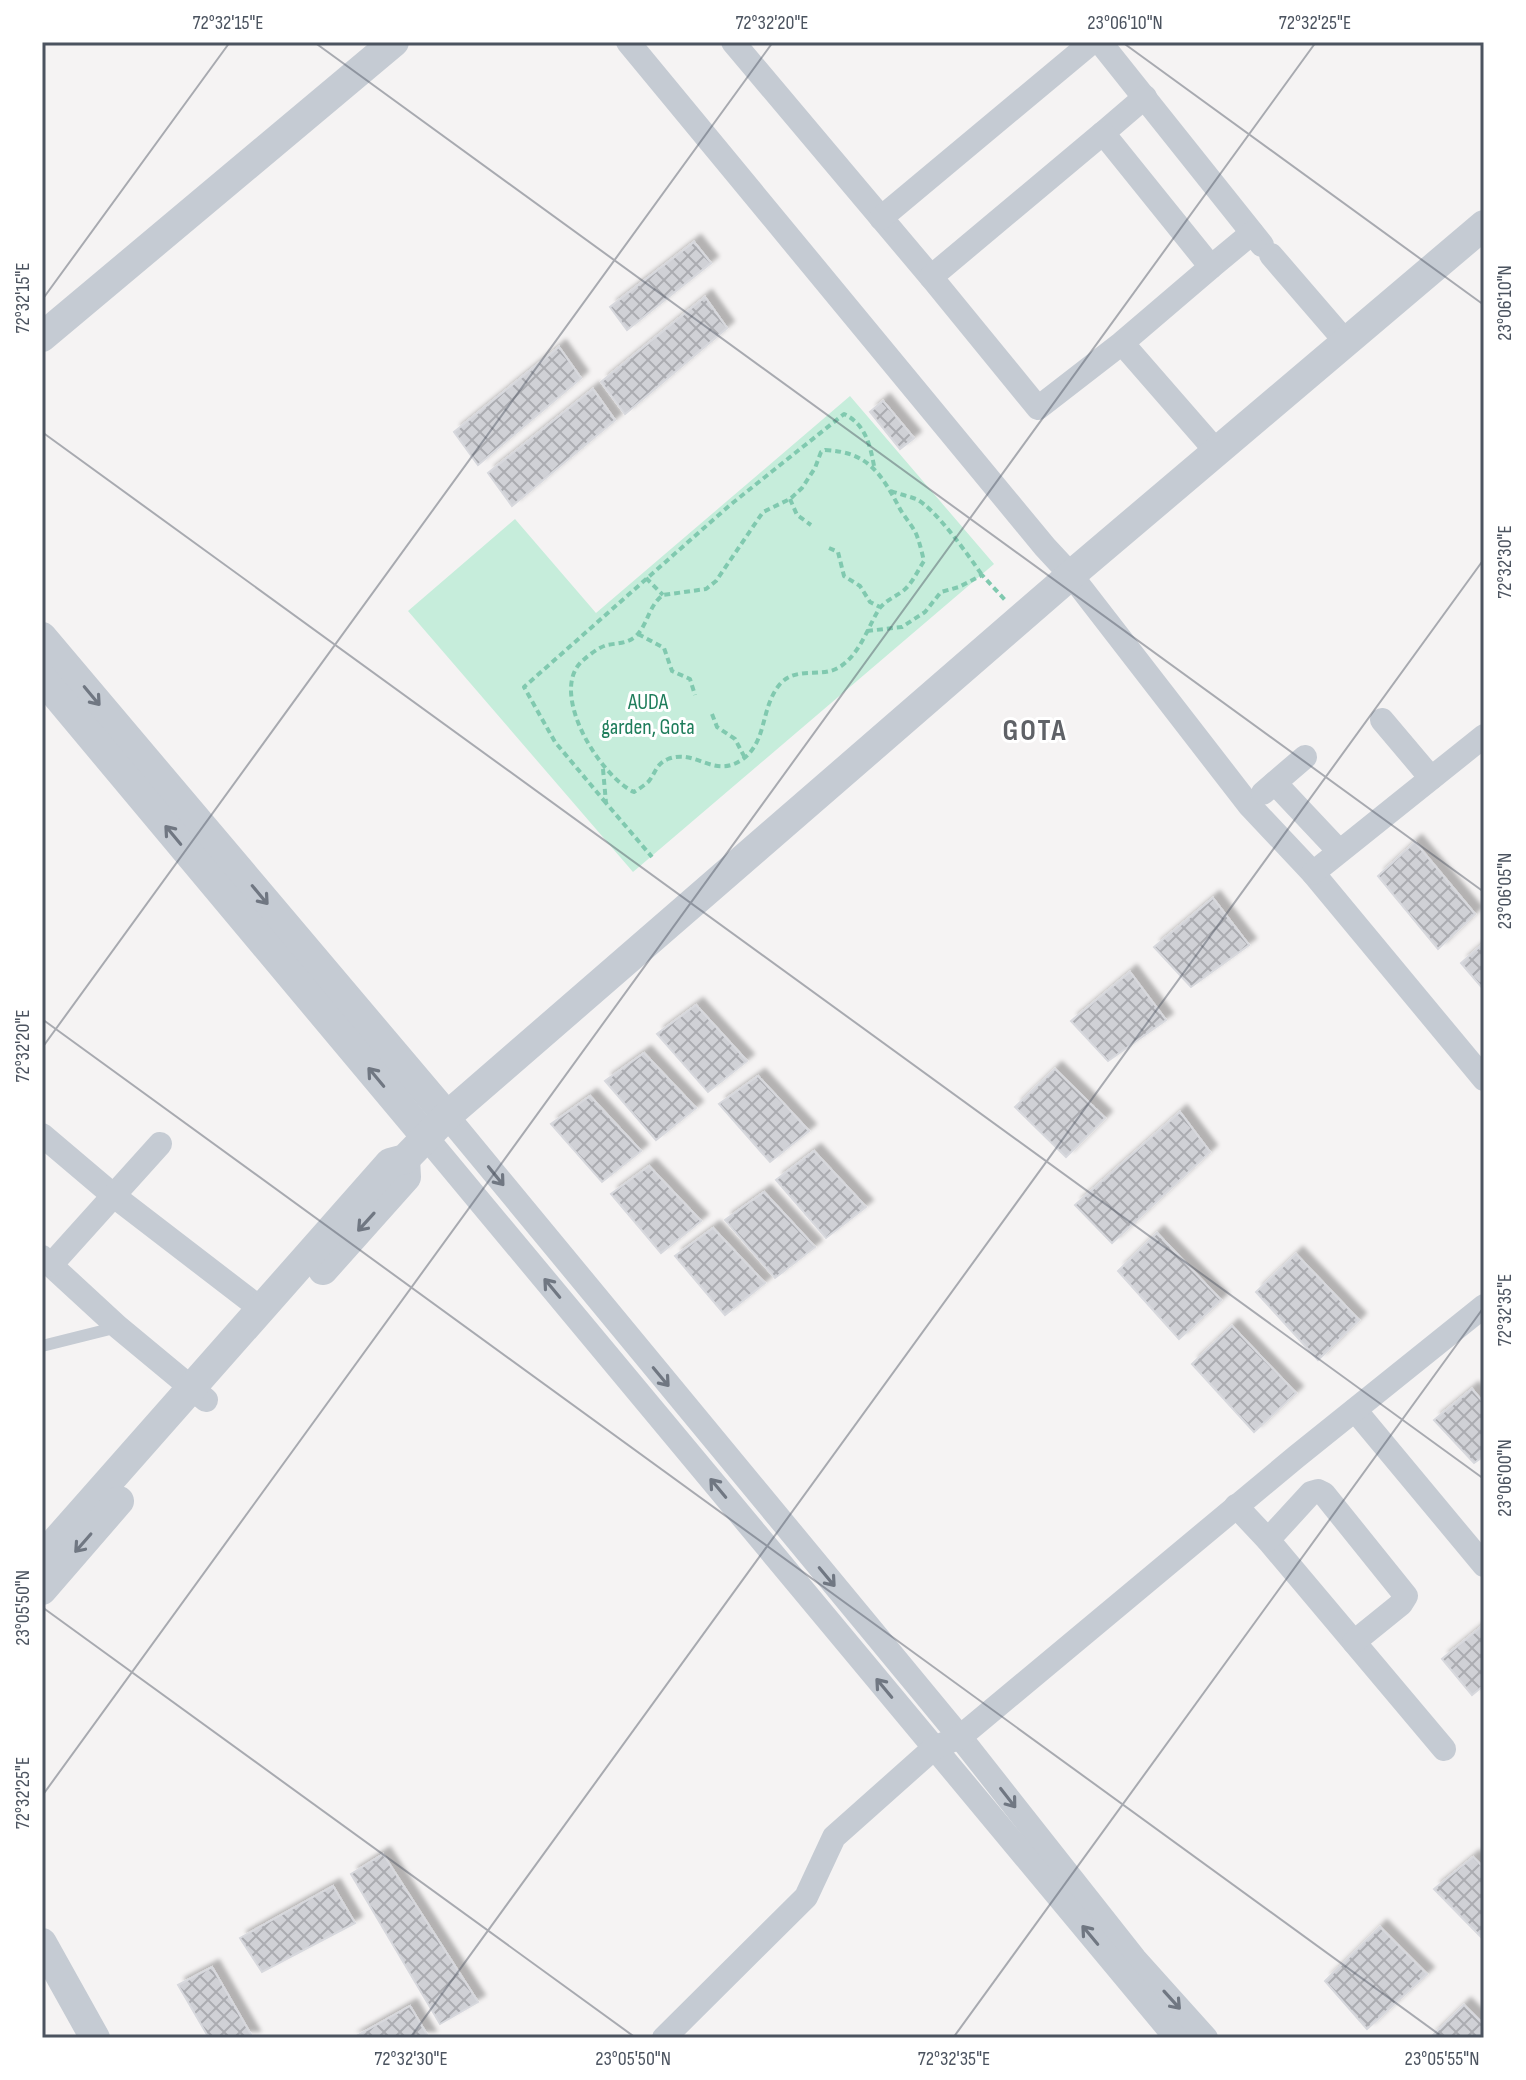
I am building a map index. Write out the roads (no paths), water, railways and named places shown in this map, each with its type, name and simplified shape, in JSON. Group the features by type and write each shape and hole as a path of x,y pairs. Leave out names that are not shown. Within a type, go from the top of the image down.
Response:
{"street":[{"path":"42,337 394,42"},
{"path":"628,42 1071,575 1249,805 1313,873 1484,1079"},
{"path":"733,42 1038,408 1122,343 1211,267 1262,244"},
{"path":"881,218 1092,42"},
{"path":"1100,42 1262,244 1346,342"},
{"path":"931,277 1145,97"},
{"path":"1103,133 1211,267"},
{"path":"42,1590 199,1394 261,1309 390,1163 405,1159 437,1126 1021,618 1484,225"},
{"path":"1122,343 1217,452"},
{"path":"42,637 934,1748 1176,2038"},
{"path":"42,678 437,1126 960,1737 1135,1959 1206,2038"},
{"path":"1382,720 1431,778"},
{"path":"1313,873 1484,736"},
{"path":"1249,805 1305,757"},
{"path":"1275,783 1339,851"},
{"path":"42,1135 114,1196 261,1309"},
{"path":"160,1144 114,1196 47,1261 118,1327 199,1394"},
{"path":"42,1557 406,1177 405,1159"},
{"path":"664,2038 806,1897 834,1837 934,1748 960,1737 1236,1506 1484,1306"},
{"path":"1355,1410 1484,1565"},
{"path":"1268,1540 1311,1493 1318,1491 1324,1494 1406,1596 1401,1604 1354,1642"},
{"path":"1236,1506 1444,1749"},
{"path":"42,1943 95,2038"}],"lane":[{"path":"42,1346 118,1327"}],"district":[{"name":"GOTA","path":"1035,730"}],"park label":[{"name":"AUDA garden, Gota","path":"648,714"}]}
